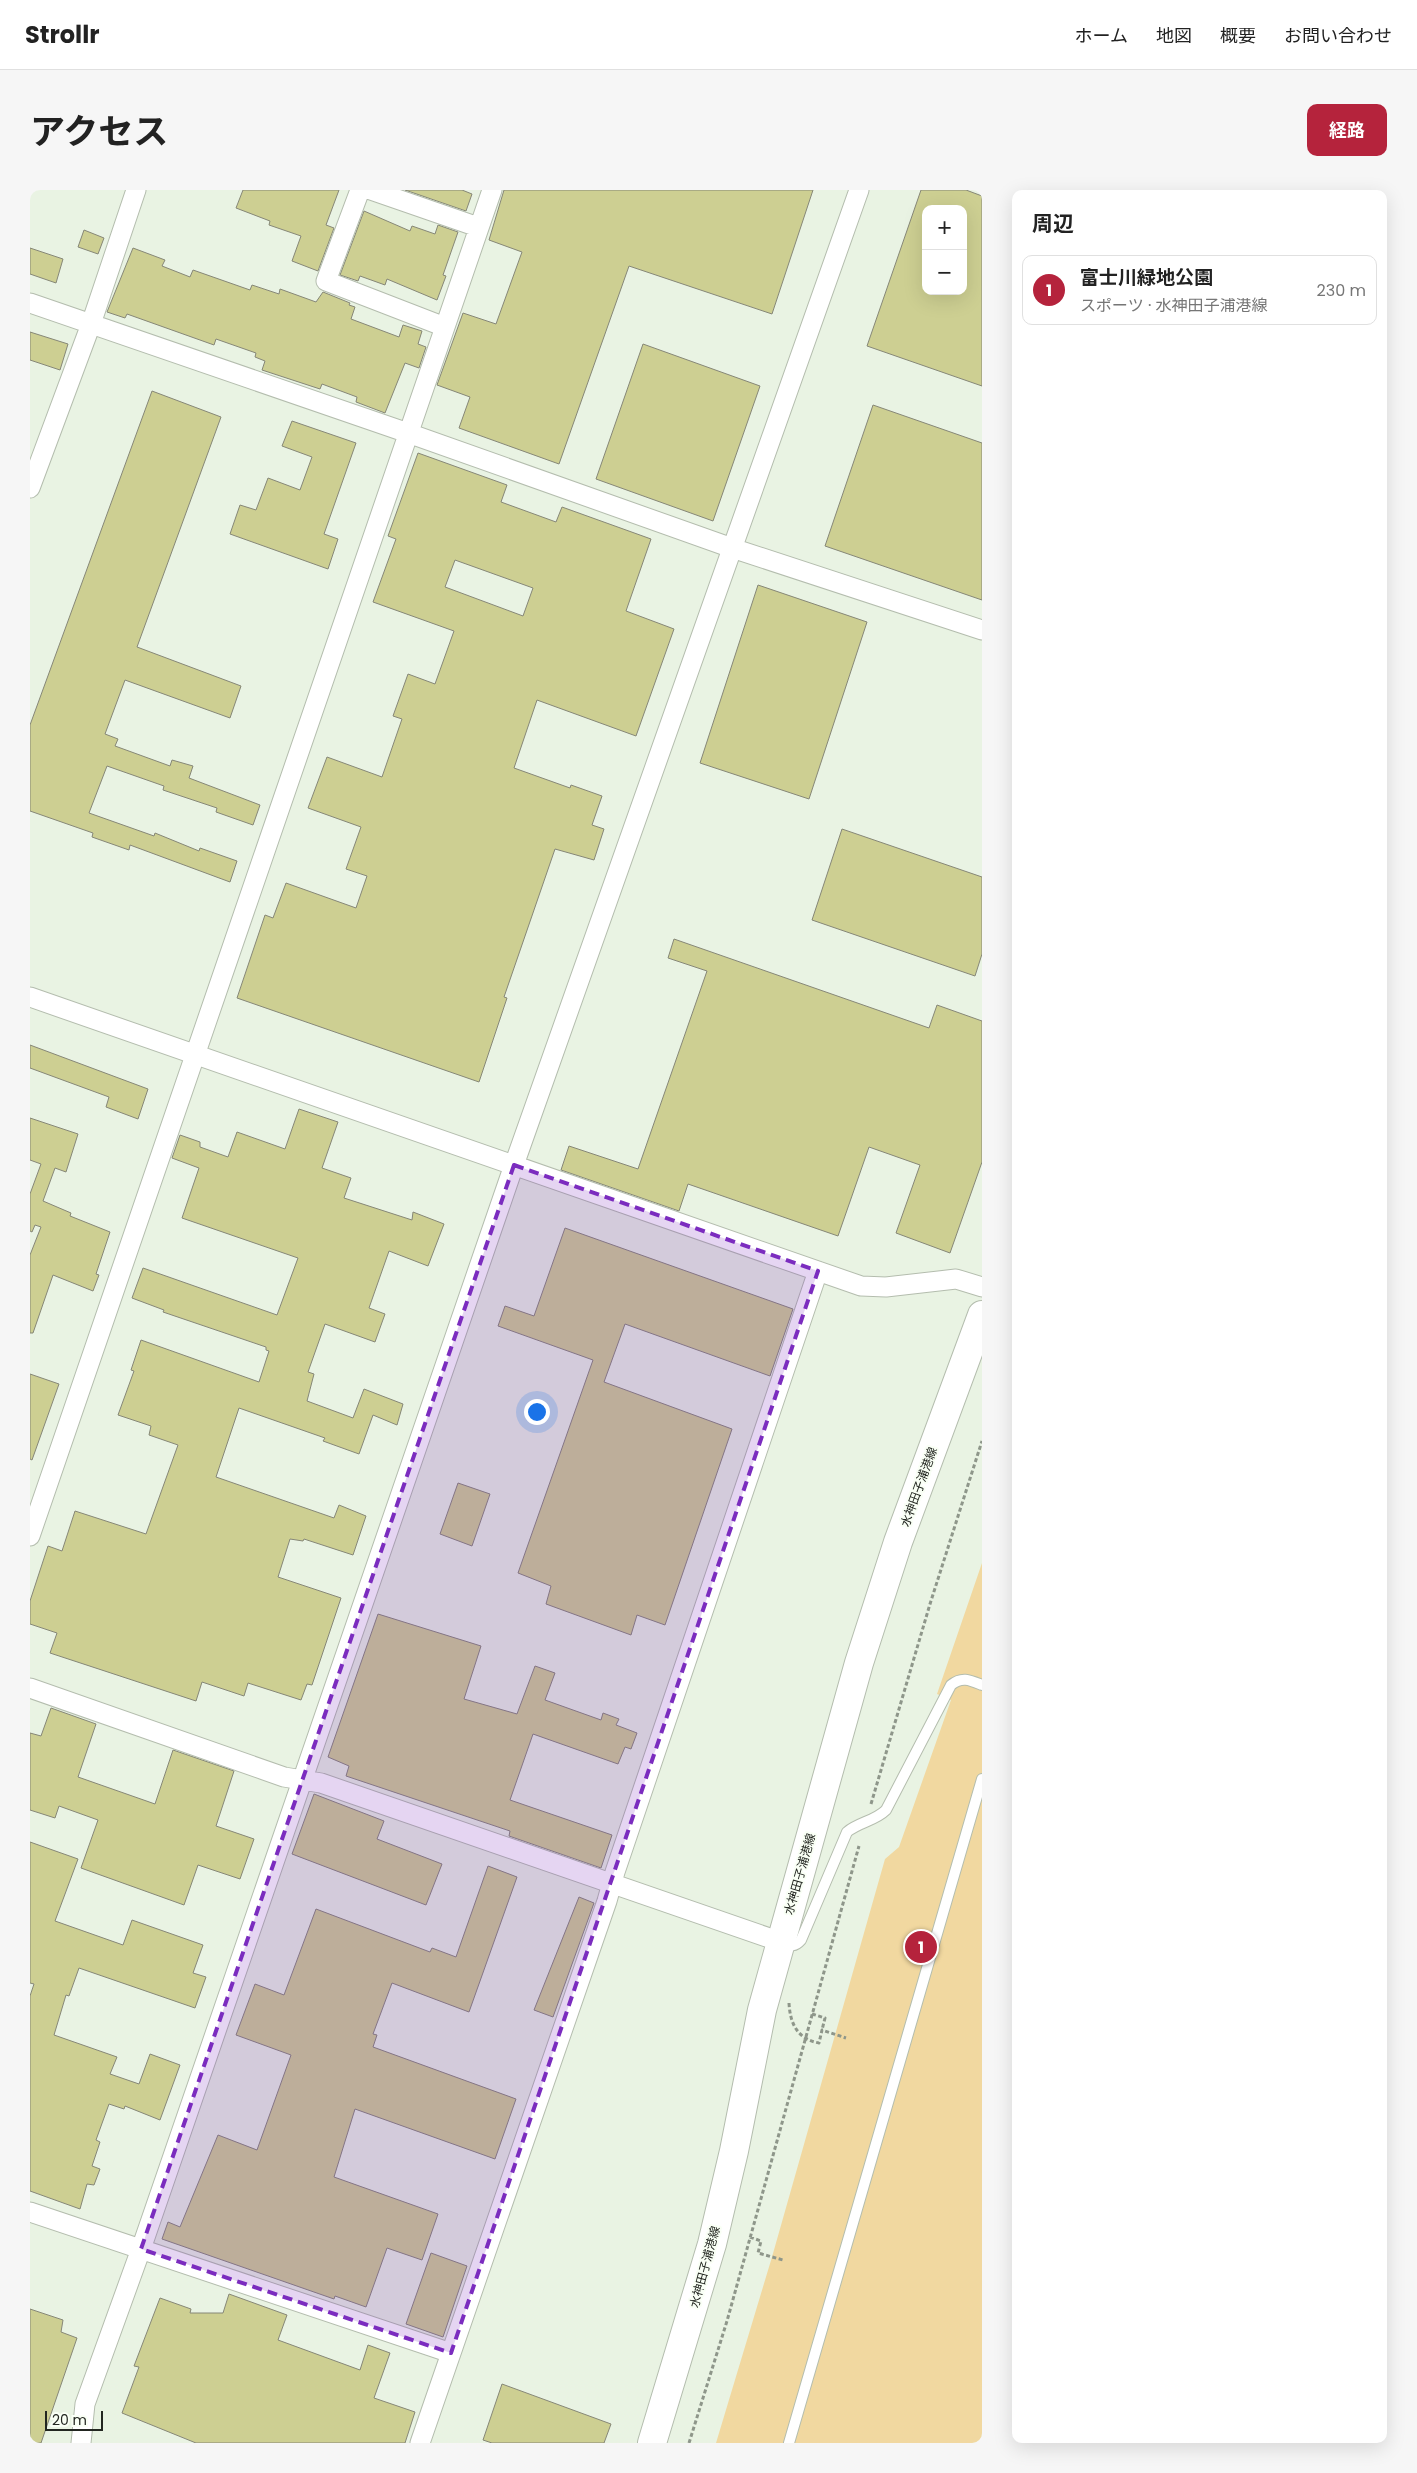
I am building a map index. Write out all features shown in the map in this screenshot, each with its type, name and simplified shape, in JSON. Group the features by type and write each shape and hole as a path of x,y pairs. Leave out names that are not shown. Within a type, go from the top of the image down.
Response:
{"main road":[{"name":"水神田子浦港線","path":"652,2443 712,2244 734,2151 760,2017 857,1672 880,1596 982,1315"}],"street":[{"path":"30,488 91,324 136,190"},
{"path":"360,190 326,281 445,327"},
{"path":"371,190 478,227"},
{"path":"30,1536 492,190"},
{"path":"81,2443 85,2404 141,2249 514,1165 859,190"},
{"path":"30,303 408,433 732,548 982,630"},
{"path":"30,997 818,1271 873,1288 951,1279 982,1287"},
{"path":"420,2443 612,1885 818,1271"},
{"path":"30,1688 284,1777 321,1783 780,1942"},
{"path":"30,2212 452,2353"}],"lane":[{"path":"780,1942 792,1946 797,1945 801,1940 847,1832 855,1826 881,1815 886,1810 951,1685 957,1680 967,1679 982,1685"},
{"path":"789,2443 982,1780"}],"path":[{"path":"874,1796 930,1604 982,1441"},
{"path":"689,2443 750,2237 858,1848"},
{"path":"789,1998 792,2024 805,2038 819,2043 825,2018 812,2014"},
{"path":"822,2030 846,2038"},
{"path":"750,2237 761,2241 758,2253 783,2260"}],"highlighted area":[{"path":"514,1165 818,1271 451,2353 141,2249"}],"shaded area":[{"path":"982,1563 982,2443 716,2443 772,2257 885,1859 899,1847 951,1700 937,1694"}],"building":[{"path":"243,190 339,190 326,225 334,228 318,271 292,261 301,236 269,225 270,221 236,208"},
{"path":"405,190 462,190 472,194 466,211"},
{"path":"504,190 813,190 772,314 629,266 559,464 459,428 470,397 437,385 463,313 496,324 522,252 489,240"},
{"path":"921,190 966,190 982,196 982,386 867,346"},
{"path":"364,211 410,231 412,226 435,234 438,225 458,232 443,275 446,276 437,300 387,279 385,285 360,276 358,281 340,275"},
{"path":"84,230 104,238 98,254 78,247"},
{"path":"30,248 63,259 56,283 30,274"},
{"path":"133,248 165,260 162,266 190,277 193,270 250,290 252,285 279,294 280,289 316,302 323,292 355,307 351,319 399,337 403,325 422,331 418,344 426,347 419,368 405,363 385,413 356,402 357,397 322,384 320,389 262,370 265,361 255,357 256,353 216,339 214,345 127,314 125,318 107,312"},
{"path":"30,332 68,344 60,370 30,360"},
{"path":"643,344 760,386 713,521 596,479"},
{"path":"152,391 221,417 137,647 241,686 230,718 125,680 105,734 118,739 115,746 170,766 172,760 193,766 189,778 260,805 253,825 216,812 217,808 163,790 164,786 107,766 89,813 154,836 155,833 199,851 200,848 237,861 230,882 130,845 129,850 92,837 93,833 30,811 30,725"},
{"path":"873,405 982,443 982,600 825,546"},
{"path":"292,421 356,443 324,534 338,539 328,569 230,534 240,505 256,510 268,478 300,490 312,457 282,446"},
{"path":"418,453 507,485 501,502 556,522 562,507 651,539 626,611 674,629 636,736 537,700 514,768 570,788 571,785 602,796 592,825 604,829 594,860 555,849 504,997 507,998 479,1082 237,998 265,915 273,918 286,883 356,908 367,876 346,869 361,827 308,808 327,757 382,777 402,719 393,716 408,674 435,684 454,631 373,602 396,539 388,536","holes":["455,560 533,588 523,616 445,587"]},
{"path":"758,585 867,622 809,799 700,763"},
{"path":"842,829 982,877 982,954 975,976 812,920"},
{"path":"674,939 929,1028 937,1005 982,1021 982,1162 950,1253 896,1233 920,1165 869,1147 838,1236 688,1184 679,1211 561,1170 569,1146 638,1169 707,971 668,958"},
{"path":"30,1045 148,1089 138,1119 106,1107 109,1097 30,1068"},
{"path":"299,1109 338,1122 322,1168 351,1178 344,1198 412,1220 413,1212 444,1224 428,1266 389,1251 369,1308 385,1314 375,1342 325,1324 308,1372 314,1374 307,1401 353,1418 364,1389 403,1404 397,1425 373,1415 359,1454 323,1441 325,1438 239,1408 216,1477 334,1518 339,1505 366,1516 353,1555 304,1539 303,1541 290,1539 278,1577 341,1598 312,1685 307,1684 301,1700 248,1683 244,1696 202,1682 196,1701 50,1653 57,1633 30,1624 30,1601 48,1546 62,1551 75,1511 146,1534 178,1445 149,1435 151,1426 118,1415 134,1371 131,1370 141,1340 259,1382 269,1351 266,1350 266,1347 163,1312 164,1310 132,1298 143,1268 277,1315 298,1258 182,1218 199,1168 172,1158 180,1135 200,1142 200,1147 228,1157 237,1132 285,1149"},
{"path":"30,1118 78,1134 66,1172 55,1168 43,1201 71,1213 70,1216 110,1232 96,1274 99,1275 93,1291 53,1275 33,1333 30,1333 30,1255 41,1227 35,1225 32,1232 30,1231 30,1194 41,1164 30,1160"},
{"path":"565,1228 793,1309 770,1376 625,1324 604,1382 732,1429 665,1625 637,1615 631,1635 546,1604 551,1586 518,1573 593,1360 498,1326 505,1306 534,1316"},
{"path":"30,1374 59,1384 32,1460 30,1459"},
{"path":"458,1483 490,1494 472,1546 440,1534"},
{"path":"378,1614 481,1646 464,1699 517,1714 535,1666 555,1673 545,1700 601,1720 603,1713 619,1719 616,1725 637,1733 631,1749 625,1747 618,1764 533,1734 510,1800 612,1835 601,1868 509,1836 510,1831 346,1776 349,1766 328,1757"},
{"path":"51,1708 96,1724 78,1777 155,1804 173,1750 234,1771 216,1826 254,1839 240,1879 198,1865 184,1905 81,1868 98,1820 59,1806 55,1818 30,1810 30,1733 41,1736"},
{"path":"314,1794 384,1821 377,1839 442,1864 426,1905 292,1854"},
{"path":"30,1842 78,1859 55,1921 123,1945 132,1920 203,1945 193,1973 206,1977 195,2008 79,1968 69,1996 66,1995 54,2035 117,2057 110,2074 139,2084 150,2054 180,2065 160,2120 125,2106 124,2109 109,2104 96,2140 100,2142 92,2166 100,2169 94,2185 87,2184 80,2209 30,2191 30,1996 34,1984 30,1983"},
{"path":"488,1866 517,1877 469,2012 392,1983 373,2034 377,2035 373,2047 516,2099 495,2159 355,2109 334,2177 438,2214 422,2260 387,2248 366,2307 335,2296 334,2299 162,2239 168,2222 180,2227 218,2135 257,2150 291,2055 236,2035 255,1984 284,1995 316,1909 430,1952 432,1948 456,1957"},
{"path":"579,1897 594,1903 553,2017 534,2010"},
{"path":"431,2253 467,2266 443,2337 406,2324"},
{"path":"229,2294 287,2315 278,2340 360,2370 368,2345 390,2353 374,2398 415,2412 405,2443 196,2443 122,2413 139,2367 134,2366 160,2298 191,2309 190,2313 223,2313"},
{"path":"30,2309 63,2320 61,2332 77,2338 41,2443 30,2443"},
{"path":"502,2384 611,2424 604,2443 492,2443 483,2440"}],"place":[{"name":"富士川緑地公園","path":"921,1947"}]}
